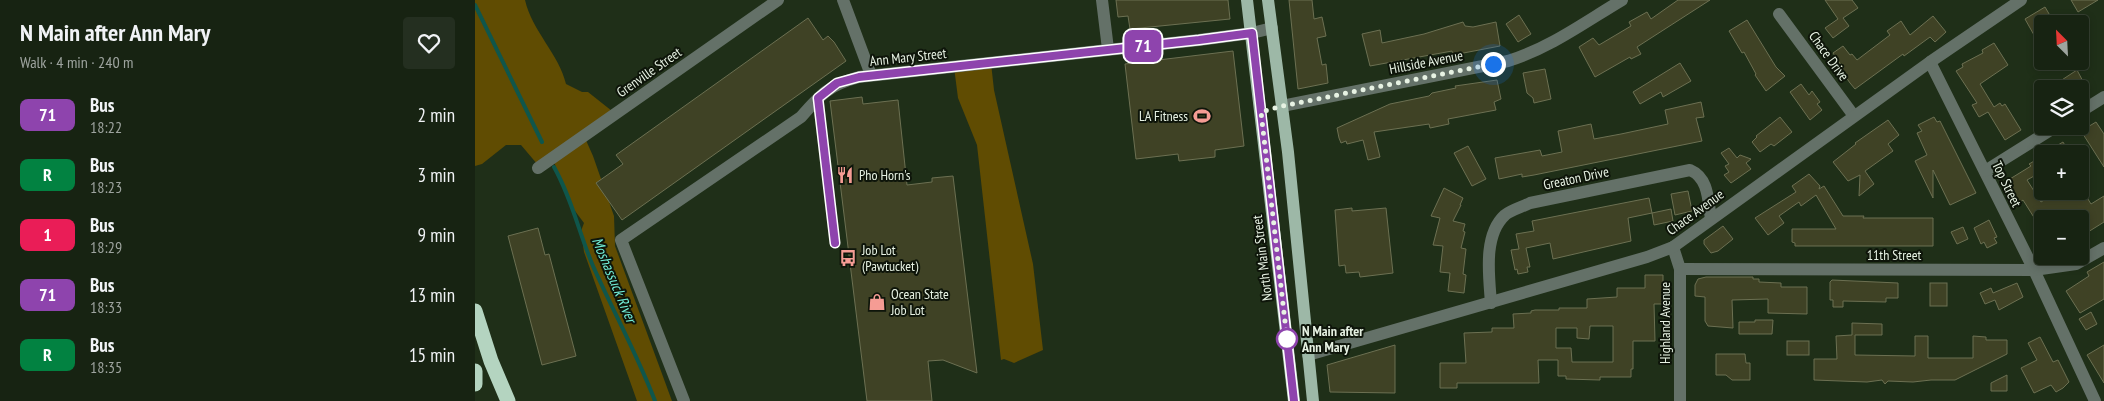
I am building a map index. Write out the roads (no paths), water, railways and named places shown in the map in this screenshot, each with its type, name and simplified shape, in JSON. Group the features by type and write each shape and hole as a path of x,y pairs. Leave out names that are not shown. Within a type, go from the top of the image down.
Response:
{"highway":[{"path":"475,311 491,361 508,401"},
{"path":"475,371 475,384"}],"main road":[{"name":"North Main Street","path":"1247,0 1294,401"},
{"path":"1269,0 1313,401"},
{"path":"1261,112 1281,104"}],"street":[{"name":"Grenville Street","path":"538,168 778,0"},
{"path":"843,0 871,76"},
{"path":"1102,0 1108,49"},
{"name":"Hillside Avenue","path":"1281,104 1522,57 1549,44 1622,0"},
{"name":"Chace Avenue","path":"1308,355 1647,257 1673,247 1930,62 2021,0"},
{"name":"Chace Drive","path":"1779,14 1854,116"},
{"name":"Ann Mary Street","path":"684,401 621,240 801,117 829,88 837,83 859,77 1199,40 1252,33 1272,28"},
{"name":"Top Street","path":"1930,62 2034,270 2096,401"},
{"path":"2089,107 2104,98"},
{"path":"1985,171 2043,135"},
{"name":"Greaton Drive","path":"1491,303 1491,239 1497,224 1506,214 1530,203 1690,170 1698,173 1706,188 1711,219"},
{"name":"Highland Avenue","path":"1673,247 1680,269 1680,401"},
{"name":"11th Street","path":"1680,269 2034,270 2075,264 2104,248"},
{"path":"2096,401 2104,397"}],"waterway":[{"name":"Moshassuck River","path":"475,5 542,142"},
{"name":"Moshassuck River","path":"554,167 566,191 593,266 641,366 655,401"}],"place":[{"name":"LA Fitness","path":"1202,116"},
{"name":"Pho Horn's","path":"845,175"},
{"name":"Job Lot (Pawtucket)","path":"848,258"},
{"name":"Ocean State Job Lot","path":"877,302"},
{"name":"N Main after Ann Mary","path":"1287,339"}]}
